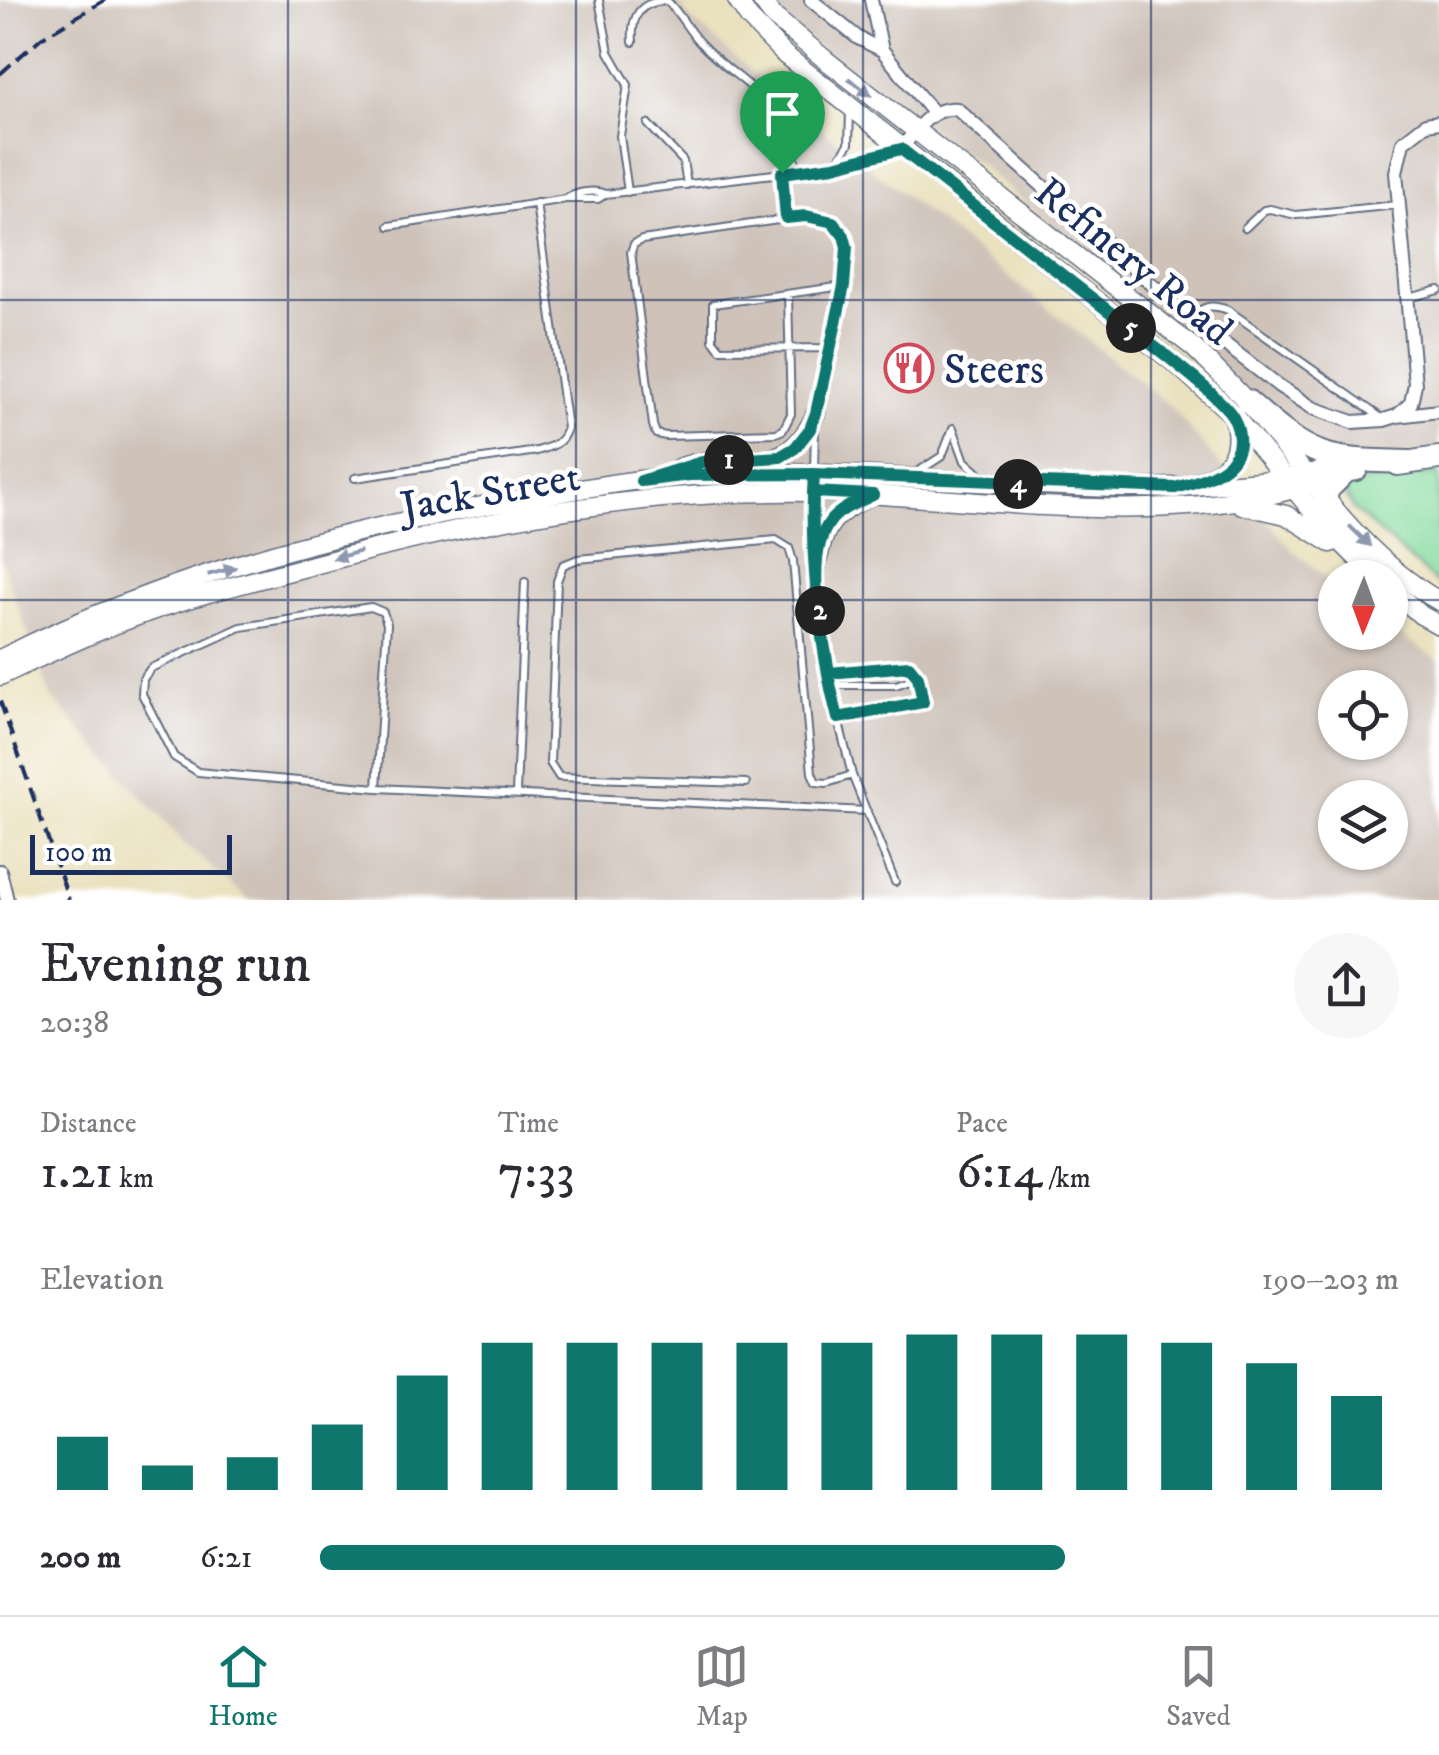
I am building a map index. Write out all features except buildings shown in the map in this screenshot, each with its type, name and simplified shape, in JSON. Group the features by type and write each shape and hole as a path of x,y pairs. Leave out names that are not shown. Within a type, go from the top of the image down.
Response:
{"highway":[{"path":"1240,409 1318,454 1340,460 1411,462"},
{"path":"1323,524 1304,485 1347,470 1439,458"}],"main road":[{"path":"742,8 762,2"},
{"name":"Refinery Road","path":"762,2 827,62 1194,348 1304,485 1439,601"},
{"name":"Refinery Road","path":"742,8 785,54 901,149 1240,409"},
{"path":"1175,488 1204,480 1230,463 1238,443 1240,409"},
{"path":"641,481 702,462 780,457 803,440 816,413"},
{"name":"Jack Street","path":"0,676 41,648 202,576 405,521 641,481 690,475 813,483 873,495 1124,506 1231,503 1304,485"},
{"name":"Jack Street","path":"132,609 205,594 407,539 487,523 690,495 901,478 1175,488 1304,485"},
{"path":"816,567 822,535 831,520 843,509 873,495"},
{"path":"1231,503 1286,515 1353,557"},
{"path":"1323,524 1356,560"},
{"path":"1408,602 1439,625"},
{"name":"Jack Street","path":"0,659 41,648"}],"street":[{"path":"811,0 858,38 882,50 933,113"},
{"path":"871,0 882,50"},
{"path":"901,149 933,113 958,109 1191,318 1313,408 1353,422 1439,411"},
{"path":"1391,418 1411,404 1415,384 1396,172 1403,142 1426,124 1439,122"},
{"path":"0,872 7,900"}],"lane":[{"path":"600,0 609,52 628,85 620,136 628,192"},
{"path":"632,42 635,16 656,1 667,1 704,47 770,104 786,126 797,171"},
{"path":"834,166 849,144 852,123 848,104"},
{"path":"648,124 683,161 687,186"},
{"path":"389,226 566,199 586,192 606,194 687,186 834,166 901,149"},
{"path":"782,173 786,218"},
{"path":"355,478 537,451 563,439 567,428 536,203"},
{"path":"1245,228 1270,209 1296,215 1397,206"},
{"path":"788,294 791,414 783,430 656,434 631,252 634,244 642,240 806,216 833,222 847,247 844,286 816,413 816,567 831,685 852,775 896,882"},
{"path":"830,348 720,348 713,340 713,304 844,286"},
{"path":"1408,298 1439,290"},
{"path":"1191,318 1210,305 1228,310 1391,418"},
{"path":"901,478 934,464 942,456 953,428 964,461 974,472 997,482"},
{"path":"746,784 558,776 553,772 550,763 557,581 563,565 578,558 776,540 789,548 812,774 816,782 827,783 852,775"},
{"path":"516,793 525,582"},
{"path":"377,788 387,624 382,612 371,607 241,627 152,668 142,679 142,694 174,757 198,772 377,788 867,811"},
{"path":"829,673 909,666 918,677 923,702 838,718"},
{"path":"831,685 896,685 918,677"}],"shaded area":[{"path":"0,0 678,0 688,17 780,96 1169,405 1292,550 1318,571 1318,650 1408,650 1408,640 1439,660 1439,900 249,900 185,844 51,697 0,557"},
{"path":"771,0 1439,0 1439,587 1314,471 1222,367 975,161 786,24"}],"green space":[{"path":"1439,473 1439,585 1352,508 1341,483"}],"railway":[{"path":"0,74 41,38 105,0"},
{"path":"0,701 69,900"}],"place":[{"name":"Steers","path":"909,368"}],"route":[{"path":"782,173 786,218 806,216 833,222 847,247 844,286 814,420 803,440 780,457 690,464 641,481 690,475 814,474 813,492 816,567 818,592 829,673 838,718 923,702 918,677 909,666 829,673 816,567 822,535 843,509 873,495 813,492 814,474 1175,488 1219,473 1230,463 1238,443 1234,416 1182,368 901,149 834,166 782,173"}]}
